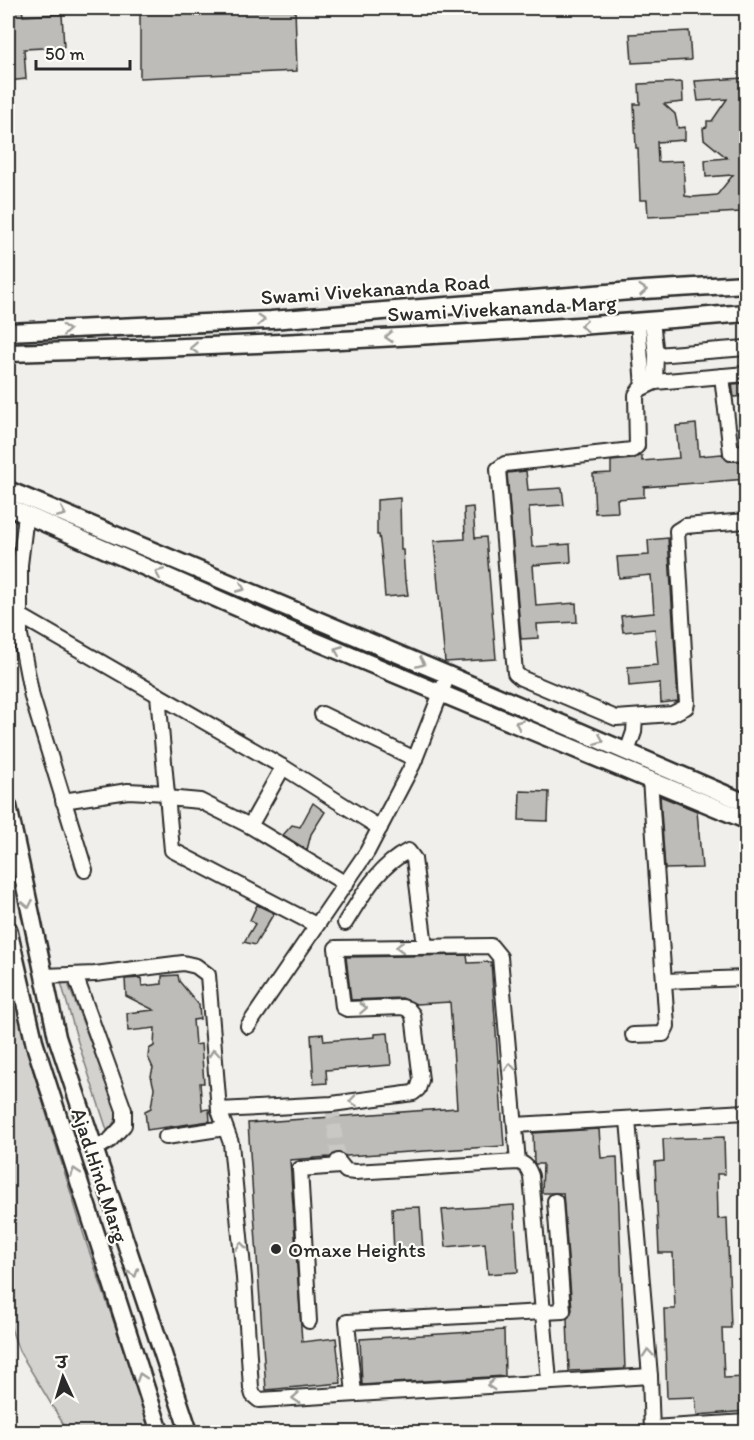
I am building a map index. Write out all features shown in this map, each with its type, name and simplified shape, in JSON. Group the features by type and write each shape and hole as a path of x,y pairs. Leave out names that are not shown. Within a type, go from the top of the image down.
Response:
{"street":[{"name":"Swami Vivekananda Road","path":"8,332 271,320 747,284"},
{"name":"Swami Vivekananda Marg","path":"8,353 184,348 645,322 747,313"},
{"path":"645,322 656,355 649,385"},
{"path":"645,322 649,385"},
{"path":"656,355 747,348"},
{"path":"747,374 649,385 638,391 636,395 637,442 632,450 501,465 498,473 515,673 521,678 609,717 672,714 686,707 677,531 684,526 747,521"},
{"path":"722,376 731,453 747,452"},
{"path":"8,490 627,752 716,798 747,820"},
{"path":"8,507 291,631 650,779 716,798 747,802"},
{"path":"26,515 20,566 20,635 32,697 85,870"},
{"path":"19,615 283,767 380,828"},
{"path":"248,1026 346,884 380,828 415,759 448,675"},
{"path":"158,695 172,850 316,925"},
{"path":"322,714 415,759"},
{"path":"627,752 634,732 635,717"},
{"path":"250,826 283,767"},
{"path":"633,1035 658,1035 666,1031 650,779"},
{"path":"63,801 128,791 200,801 250,826 346,884"},
{"path":"8,806 57,1037 189,1432"},
{"path":"345,923 373,879 400,855 408,851 414,859 425,946"},
{"name":"Ajad Hind Marg","path":"8,929 34,1045 160,1432"},
{"path":"219,1110 332,1104 413,1093 418,1089 421,1080 413,1015 408,1009 402,1007 347,1009 343,1006 336,948 491,946 500,957 518,1162"},
{"path":"44,976 75,975 183,963 196,966 208,975 219,1110 231,1143 244,1278 251,1388 253,1395 259,1400 650,1376"},
{"path":"75,975 124,1110 124,1125 111,1140 94,1150"},
{"path":"664,981 747,978"},
{"path":"515,1125 747,1112"},
{"path":"628,1120 650,1376 652,1430 747,1422"},
{"path":"166,1137 225,1128"},
{"path":"309,1321 300,1170 339,1164 346,1171 355,1172 518,1162 529,1168 531,1176 549,1381"},
{"path":"84,1200 108,1193"},
{"path":"354,1394 347,1322 563,1311 555,1201"}],"shaded area":[{"path":"8,963 31,1064 87,1245 152,1432 68,1432 19,1351 8,1320"},
{"path":"67,981 115,1107 117,1116 108,1133 61,982"}],"building":[{"path":"8,8 22,8 23,16 62,14 64,47 24,49 26,79 8,81"},
{"path":"140,8 295,8 297,71 140,78"},
{"path":"689,31 691,60 632,63 630,34"},
{"path":"743,78 747,143 747,201 741,201 741,212 648,217 647,200 640,200 638,148 636,148 634,104 640,104 639,84 682,82 683,102 664,104 675,114 678,128 685,127 685,140 657,142 658,162 683,161 685,196 693,197 717,195 733,175 706,177 705,160 727,158 704,139 703,128 707,127 707,121 712,121 727,99 698,101 695,81"},
{"path":"747,383 747,396 734,397 732,384"},
{"path":"696,424 699,456 722,454 728,461 747,461 747,479 644,487 644,497 617,499 618,512 595,513 593,474 611,473 611,461 633,459 639,456 642,456 642,461 679,458 676,426"},
{"path":"526,471 528,490 562,488 564,505 529,507 532,547 570,544 571,562 533,565 536,606 576,603 577,622 537,624 538,638 521,639 507,473"},
{"path":"400,498 401,550 403,550 408,595 385,597 381,550 379,535 377,535 377,500"},
{"path":"473,507 475,538 486,537 496,659 445,662 434,541 465,539 464,508"},
{"path":"668,538 678,701 661,703 660,683 629,686 628,667 658,665 655,629 623,632 621,616 654,613 651,575 619,578 617,557 649,555 648,540"},
{"path":"520,791 549,792 548,821 519,820"},
{"path":"660,796 697,811 702,868 665,869"},
{"path":"313,803 325,812 311,834 307,850 283,835 292,825 300,827"},
{"path":"257,905 274,913 255,945 244,942 255,924 250,920"},
{"name":"Omaxe Heights","path":"467,955 468,963 491,962 504,1146 346,1156 337,1152 330,1157 290,1160 302,1342 336,1338 341,1383 266,1390 248,1123 457,1108 450,1002 416,1004 402,998 351,1000 346,957"},
{"path":"178,975 179,981 199,1005 200,1019 193,1020 195,1045 201,1044 204,1083 200,1083 202,1110 209,1109 210,1121 147,1130 145,1111 151,1108 154,1088 151,1076 153,1068 148,1057 149,1049 154,1046 155,1028 128,1031 127,1013 154,1010 126,996 125,979 141,978 142,986 162,984 162,976"},
{"path":"388,1033 391,1065 326,1070 327,1083 314,1084 311,1035 323,1034 324,1041 375,1037 375,1034"},
{"path":"599,1129 601,1158 617,1157 625,1369 569,1371 567,1319 572,1310 563,1193 542,1193 543,1164 534,1162 533,1133"},
{"path":"724,1137 725,1174 717,1174 718,1219 727,1218 731,1328 722,1328 724,1378 747,1377 747,1411 697,1415 695,1397 667,1398 664,1309 675,1309 673,1253 659,1253 655,1162 664,1161 663,1139"},
{"path":"514,1205 518,1272 488,1274 485,1243 446,1247 442,1210"},
{"path":"420,1207 423,1252 394,1254 392,1208"},
{"path":"504,1330 505,1376 362,1385 360,1339"}],"tunnel":[{"path":"332,1104 338,1161"}],"place":[{"name":"Omaxe Heights","path":"276,1249"}]}
